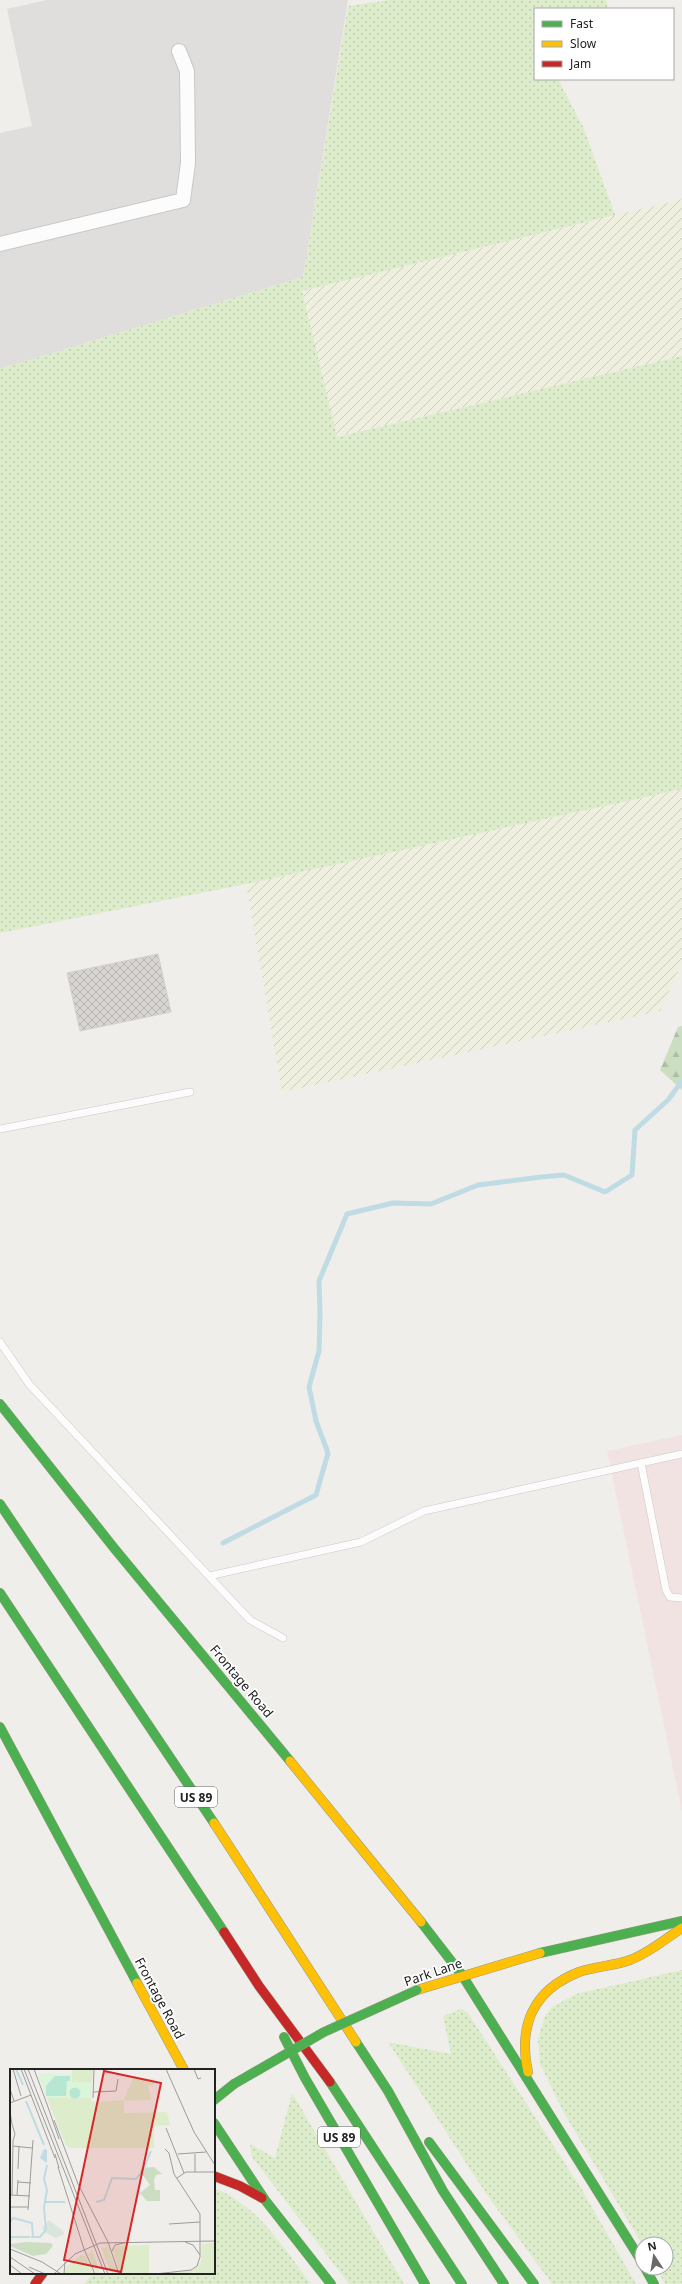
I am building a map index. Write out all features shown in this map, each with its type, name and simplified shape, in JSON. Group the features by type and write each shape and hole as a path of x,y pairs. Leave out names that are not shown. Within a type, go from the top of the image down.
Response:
{"main road":[{"name":"Frontage Road","path":"0,1404 47,1465 326,1804 462,1975 538,2095"},
{"name":"US 89","path":"0,1504 254,1883 388,2091 458,2179 534,2284"},
{"name":"US 89","path":"0,1593 258,1986 305,2078 425,2284"},
{"name":"Frontage Road","path":"0,1728 183,2069"},
{"name":"Park Lane","path":"215,2099 234,2084 292,2049 338,2024 418,1990 462,1975 547,1952 682,1921"},
{"path":"634,2249 538,2095 528,2074 523,2048 527,2021 538,2001 555,1985 567,1978 596,1967 631,1960 682,1928"},
{"path":"258,1986 321,2069 462,2284"},
{"path":"388,2091 443,2191 504,2284"},
{"path":"215,2125 265,2200 331,2284"},
{"path":"215,2176 240,2186 265,2200"},
{"path":"34,2284 42,2274"}],"street":[{"path":"0,244 183,200 188,163 187,71 179,51"}],"lane":[{"path":"0,1129 190,1092"},
{"path":"0,1342 30,1384 250,1620 283,1638"},
{"path":"209,1576 361,1542 424,1510 682,1454"},
{"path":"641,1463 666,1590 670,1596 682,1598"}],"shaded area":[{"path":"47,0 348,0 303,277 0,369 0,133 32,126 7,9"},
{"path":"682,1435 682,1812 607,1451"}],"green space":[{"path":"390,0 606,0 608,8 534,8 534,80 559,80 584,129 615,215 302,291 337,437 682,356 682,789 246,884 0,933 0,369 303,277 348,6"},
{"path":"682,199 682,356 336,437 302,291"},
{"path":"682,789 682,963 660,1011 282,1092 246,884"},
{"path":"682,1026 682,1090 660,1070 678,1027"},
{"path":"682,1970 682,2284 665,2284 660,2276 674,2276 674,2236 637,2236 564,2113 540,2064 538,2039 544,2018 551,2008 576,1994"},
{"path":"461,2009 468,2013 582,2190 636,2284 552,2284 485,2192 388,2042 451,2054 443,2016"},
{"path":"292,2093 404,2284 349,2284 252,2157 250,2144 275,2158"},
{"path":"215,2188 244,2205 257,2217 280,2242 311,2284 84,2284 92,2274 215,2274"}],"building":[{"path":"158,954 171,1012 80,1031 67,973"}],"waterway":[{"path":"223,1543 316,1495 328,1453 316,1421 309,1387 319,1351 319,1281 347,1214 393,1203 431,1204 478,1185 564,1175 605,1192 632,1175 635,1130 668,1100 682,1081"}],"traffic: fast":[{"path":"0,1404 114,1548 290,1761"},
{"path":"0,1504 214,1823"},
{"path":"0,1593 224,1932"},
{"path":"0,1727 137,1983"},
{"path":"540,1953 682,1921"},
{"path":"421,1922 462,1975"},
{"path":"462,1975 634,2249"},
{"path":"234,2084 324,2032 417,1990"},
{"path":"284,2037 305,2078 425,2284"},
{"path":"356,2042 388,2091 443,2191 504,2284"},
{"path":"330,2082 462,2284"},
{"path":"215,2099 234,2084"},
{"path":"215,2125 265,2200 331,2284"},
{"path":"429,2142 534,2284"},
{"path":"650,2276 654,2284"}],"traffic: slow":[{"path":"290,1761 421,1922"},
{"path":"214,1823 356,2042"},
{"path":"528,2072 525,2055 525,2040 528,2025 532,2012 540,1999 550,1989 579,1972 624,1962 637,1957 682,1928"},
{"path":"417,1990 540,1953"},
{"path":"137,1983 183,2069"}],"traffic: jam":[{"path":"224,1932 259,1986 330,2082"},
{"path":"215,2176 240,2186 262,2198"},
{"path":"35,2284 42,2274"}]}
